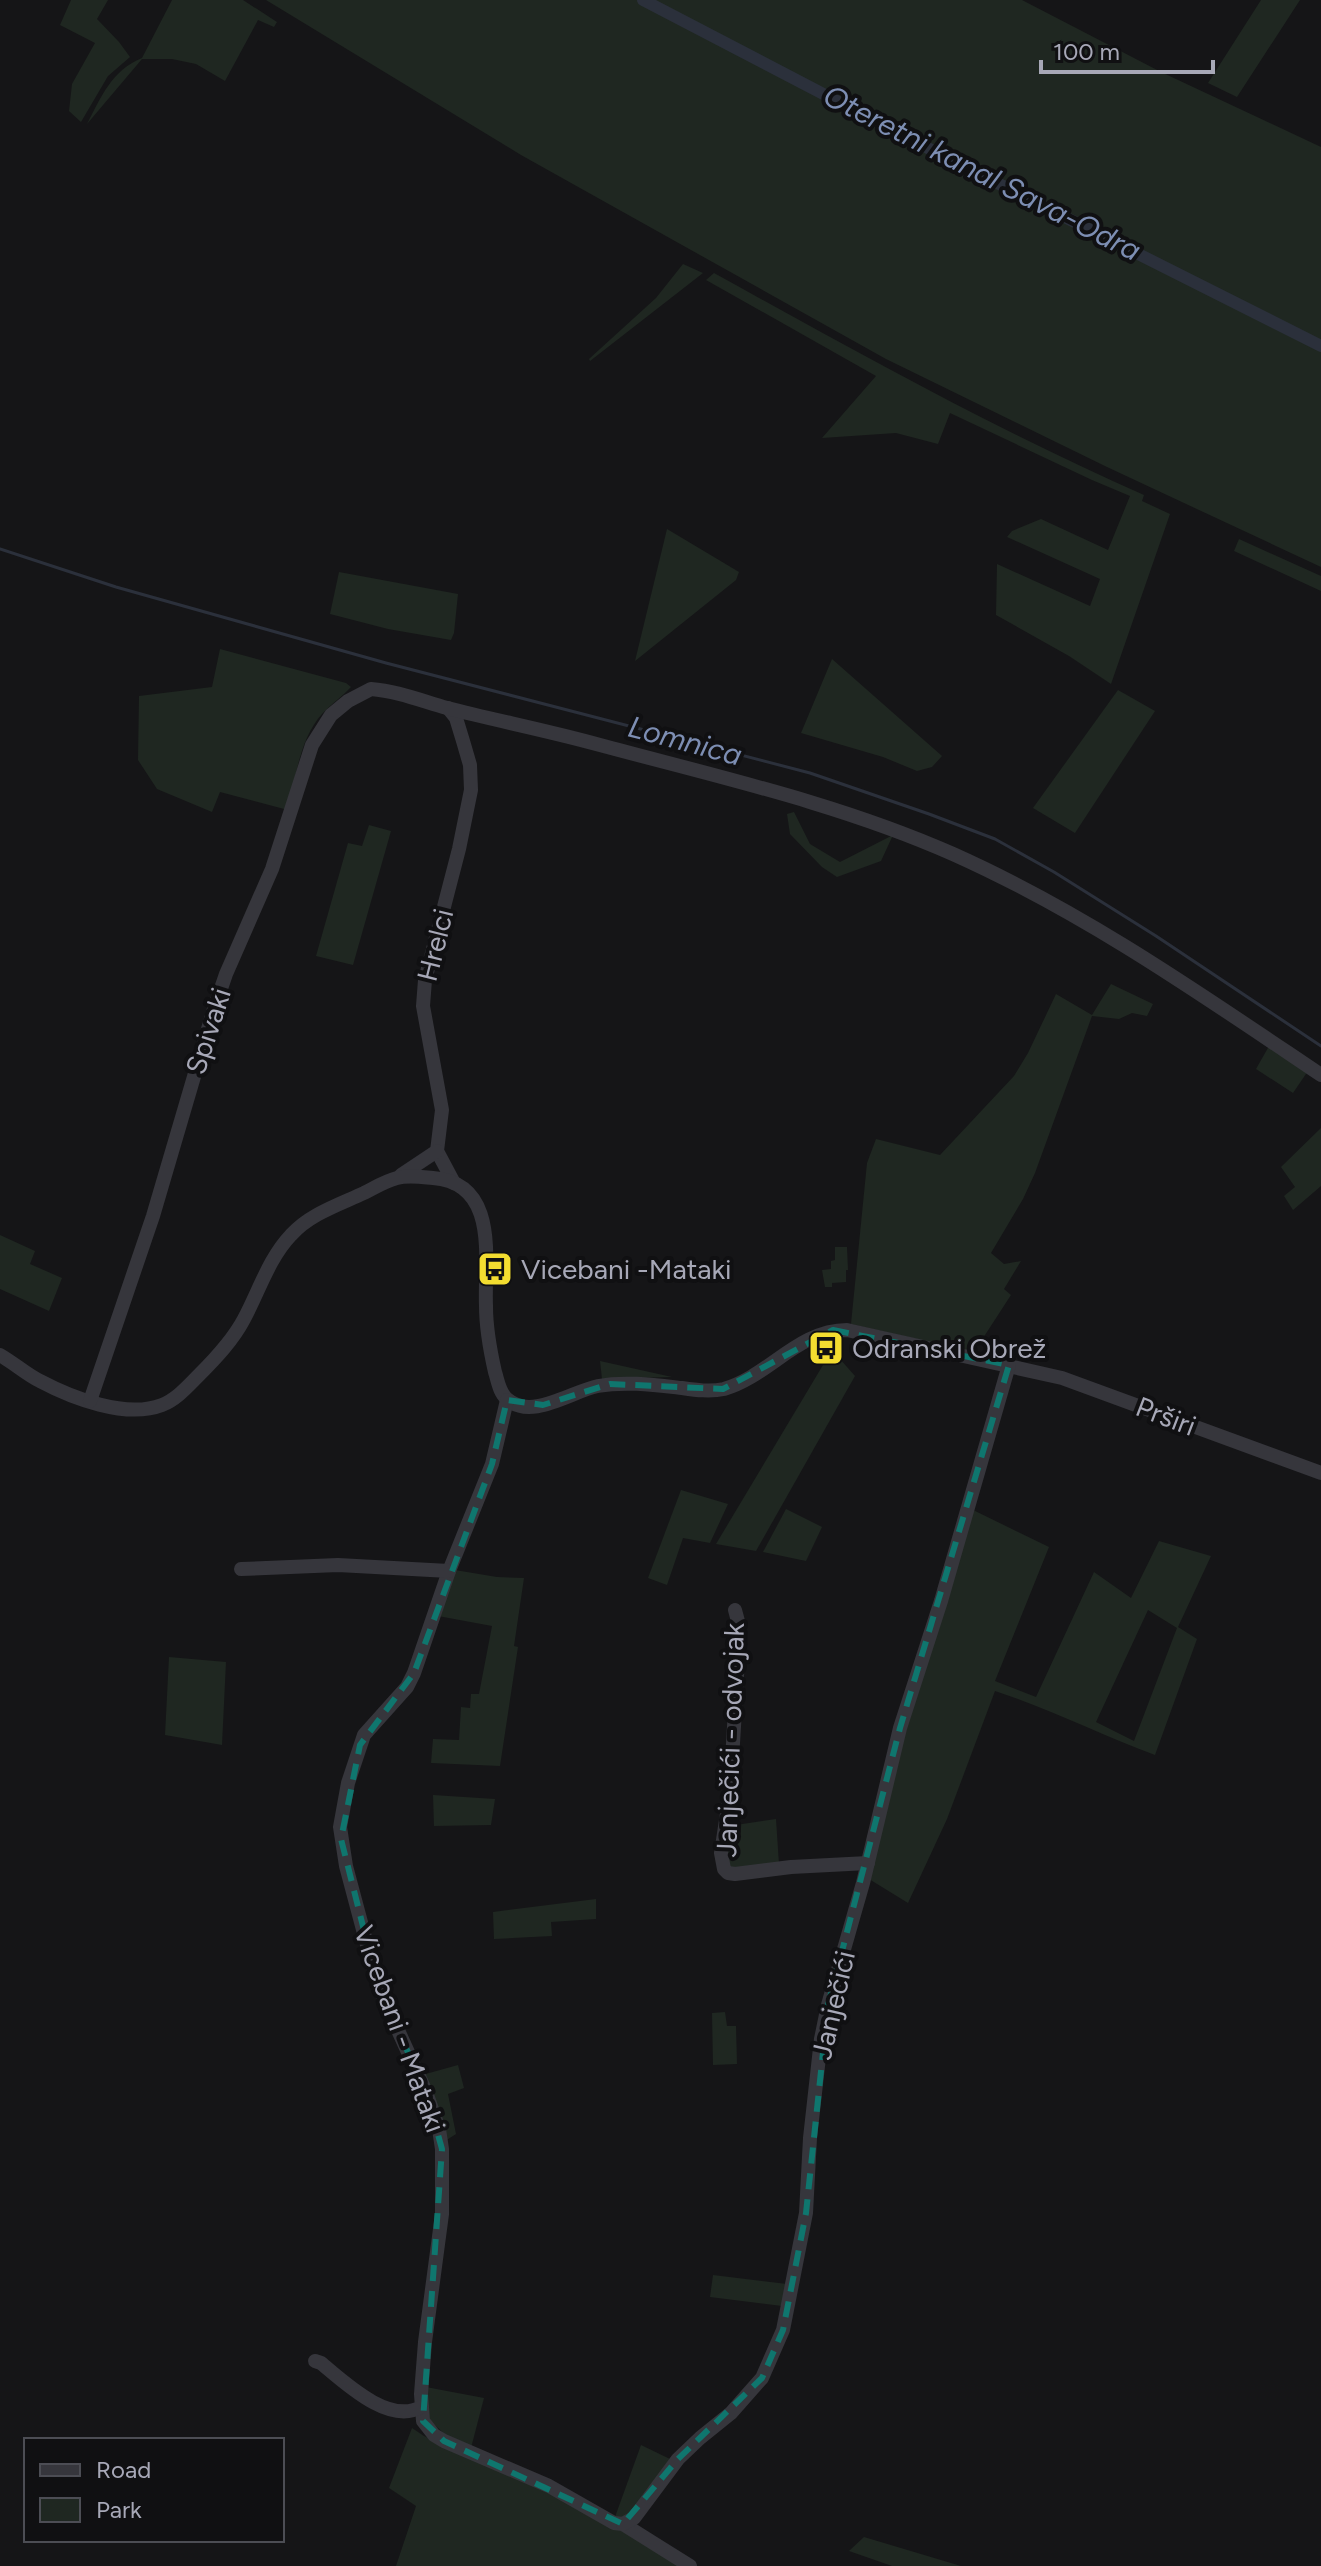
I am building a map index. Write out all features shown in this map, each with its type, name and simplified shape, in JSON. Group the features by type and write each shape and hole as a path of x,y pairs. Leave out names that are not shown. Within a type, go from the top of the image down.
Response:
{"street":[{"name":"Spivaki","path":"90,1401 153,1216 222,987 272,869 312,745 331,715 348,701 371,689 448,708"},
{"path":"448,708 786,794 827,806 952,854 1068,912 1171,973 1321,1075"},
{"name":"Hrelci","path":"437,1151 442,1110 424,1023 423,992 471,790 467,753 456,718 448,708"},
{"path":"0,1355 38,1380 90,1401 131,1410 162,1405 207,1368 235,1335 271,1263 291,1234 316,1215 397,1178 437,1151 454,1183 472,1200 481,1214 488,1253 485,1303 489,1343 499,1385 507,1400"},
{"path":"397,1178 431,1178 454,1183"},
{"name":"Prširi","path":"507,1400 521,1406 543,1405 610,1384 665,1386 696,1391 723,1389 750,1376 808,1339 833,1330 847,1330 1009,1365 1101,1391 1321,1473"},
{"name":"Janječići","path":"623,2524 634,2518 678,2459 731,2413 762,2378 783,2330 806,2213 810,2138 828,2005 868,1863 896,1741 941,1601 1009,1365"},
{"name":"Vicebani - Mataki","path":"421,2407 425,2342 441,2234 442,2149 439,2129 426,2092 378,1986 346,1866 340,1827 348,1783 364,1735 411,1681 449,1571 492,1464 507,1400"},
{"path":"241,1569 338,1565 449,1571"},
{"name":"Janječići - odvojak","path":"735,1610 739,1642 730,1794 721,1853 724,1869 735,1874 868,1863"},
{"path":"315,2361 357,2393 393,2411 405,2413 421,2407 428,2429 444,2441 549,2486 614,2523 623,2524 690,2566"}],"highlighted area":[{"path":"833,1330 1009,1365 900,1728 828,2005 806,2213 783,2330 762,2378 678,2459 623,2524 444,2441 423,2421 442,2149 426,2092 378,1986 341,1839 360,1745 414,1673 492,1464 507,1400 543,1405 610,1384 723,1389"}],"green space":[{"path":"71,0 108,0 97,19 130,57 108,76 81,122 69,111 72,84 95,43 60,25"},
{"path":"172,0 243,0 277,22 274,27 258,20 225,81 196,64 172,59 142,59 87,124 115,77 142,58"},
{"path":"266,0 1022,0 1161,72 1321,147 1321,567 886,359 521,155"},
{"path":"1261,0 1300,0 1237,97 1208,83"},
{"path":"683,264 703,273 590,361 656,298"},
{"path":"714,273 980,417 1144,495 1142,501 1170,514 1111,684 1069,656 996,615 997,564 1090,606 1100,579 1007,537 1012,531 1041,519 1108,550 1130,496 950,413 938,444 896,433 822,438 876,376 706,280"},
{"path":"667,529 739,572 736,580 635,661"},
{"path":"1239,539 1321,576 1321,591 1234,551"},
{"path":"339,572 458,594 451,640 388,629 330,614"},
{"path":"220,649 346,683 351,687 322,714 308,735 288,810 220,792 212,812 157,789 138,760 139,696 212,687"},
{"path":"832,659 942,756 932,767 917,771 883,757 801,733"},
{"path":"1118,690 1155,711 1075,833 1033,808"},
{"path":"794,812 810,844 840,862 893,835 881,861 837,877 822,867 790,834 787,814"},
{"path":"369,825 391,831 353,965 316,956 348,843 362,846"},
{"path":"1111,984 1153,1004 1147,1016 1132,1013 1119,1019 1092,1016 1035,1173 991,1253 1004,1264 1021,1261 1004,1289 1011,1295 974,1352 851,1324 867,1163 876,1139 940,1155 1014,1076 1056,994 1092,1015"},
{"path":"1269,1046 1308,1071 1293,1093 1256,1069"},
{"path":"1321,1128 1321,1186 1293,1210 1284,1196 1295,1187 1281,1167"},
{"path":"0,1235 35,1251 30,1264 62,1278 49,1311 0,1289"},
{"path":"835,1247 847,1247 846,1282 825,1287 822,1270 831,1269"},
{"path":"832,1350 855,1376 756,1551 716,1544"},
{"path":"600,1361 672,1377 602,1379"},
{"path":"681,1490 728,1504 710,1543 683,1538 667,1585 648,1578"},
{"path":"786,1509 822,1527 806,1561 763,1552"},
{"path":"971,1509 1049,1547 995,1681 1036,1697 1094,1572 1131,1598 1159,1541 1211,1556 1178,1627 1197,1639 1155,1755 995,1691 947,1819 908,1903 869,1879 892,1771","holes":["1148,1610 1177,1628 1134,1741 1096,1722"]},
{"path":"455,1570 524,1578 514,1646 518,1647 500,1766 431,1763 433,1739 459,1740 461,1707 470,1708 471,1694 479,1694 492,1626 438,1616"},
{"path":"169,1657 226,1662 222,1745 165,1735"},
{"path":"433,1795 495,1799 491,1825 434,1826"},
{"path":"776,1819 779,1864 728,1867 725,1855 729,1826"},
{"path":"596,1899 596,1919 551,1922 552,1936 494,1939 493,1912"},
{"path":"725,2012 727,2026 736,2026 737,2064 713,2065 712,2013"},
{"path":"458,2065 464,2088 448,2094 456,2134 445,2141 422,2075"},
{"path":"713,2275 787,2284 782,2306 710,2297"},
{"path":"426,2387 484,2398 471,2448 448,2437 429,2420"},
{"path":"412,2428 577,2505 683,2566 396,2566 416,2506 389,2488"},
{"path":"641,2445 670,2459 633,2512 623,2519 615,2517"},
{"path":"864,2537 961,2566 892,2566 849,2551"}],"waterway":[{"name":"Oteretni kanal Sava-Odra","path":"643,0 900,134 1321,346"},
{"name":"Lomnica","path":"0,549 116,587 386,663 810,773 929,814 995,839 1054,872 1321,1046"}],"place":[{"name":"Vicebani -Mataki","path":"495,1269"},
{"name":"Odranski Obrež","path":"826,1348"}]}
